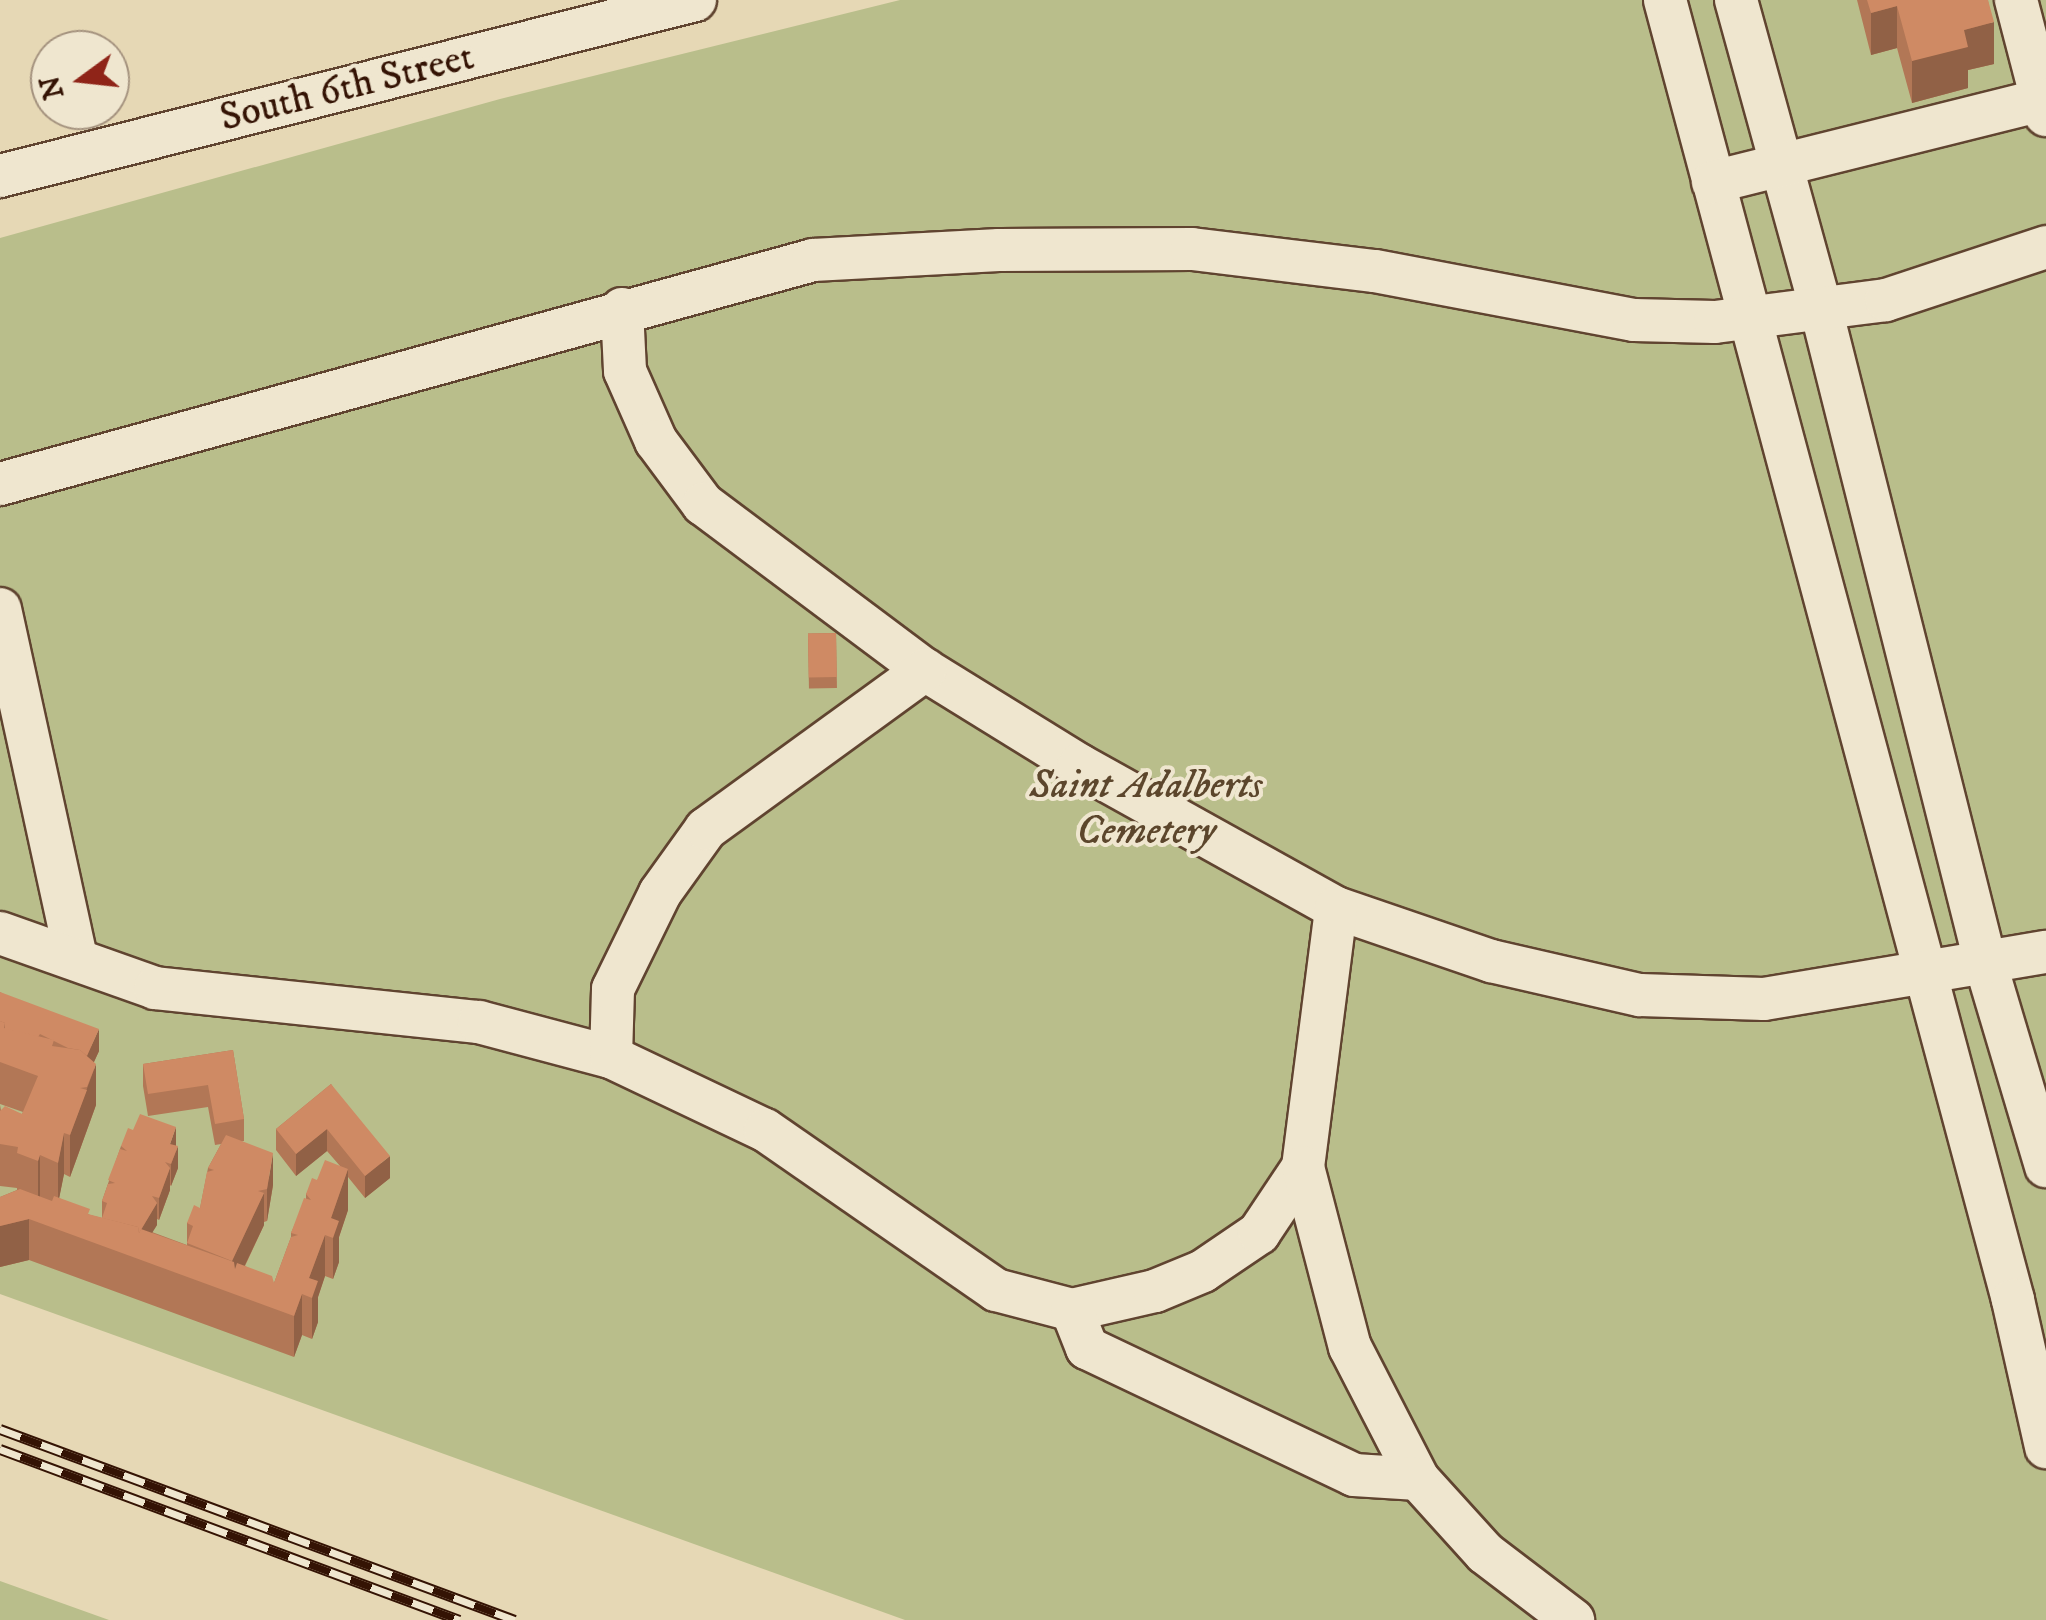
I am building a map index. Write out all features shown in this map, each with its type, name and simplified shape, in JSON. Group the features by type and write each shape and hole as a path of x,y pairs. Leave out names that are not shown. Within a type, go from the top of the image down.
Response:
{"street":[{"name":"South 6th Street","path":"0,176 695,0"},
{"path":"1665,0 2046,1446"},
{"path":"1736,0 1821,309 1986,965 2046,1166"},
{"path":"1713,182 2044,107 2016,0"},
{"path":"0,484 622,309 813,260 999,250 1192,249 1375,271 1634,320 1749,318 1886,300 2046,247"},
{"path":"622,309 625,371 656,441 703,504 925,670 1078,765 1336,908 1492,962 1640,995 1764,999 1925,976 2046,952"},
{"path":"0,610 76,958"},
{"path":"611,1058 613,988 660,893 706,830 925,670"},
{"path":"1336,908 1303,1168 1350,1347 1418,1479 1485,1553 1572,1620"},
{"path":"0,932 154,988 479,1022 611,1058 765,1130 996,1290 1072,1310 1155,1291 1203,1271 1259,1233 1303,1168"},
{"path":"1072,1310 1087,1348 1354,1475 1418,1479"}],"green space":[{"name":"Saint Adalberts Cemetery","path":"900,0 2046,0 2046,1620 905,1620 0,1294 0,238 500,99"},
{"path":"0,1581 109,1620 0,1620"}],"building":[{"path":"1867,0 1988,0 1994,22 1964,30 1968,47 1912,61 1897,6 1871,13"},
{"path":"808,633 836,633 837,677 809,677"},
{"path":"0,992 99,1029 87,1056 40,1034 38,1037 5,1029 5,1023 0,1021"},
{"path":"0,1021 5,1023 4,1028 54,1040 52,1046 80,1050 96,1064 87,1087 80,1088 87,1090 70,1135 64,1133 58,1163 40,1155 38,1161 17,1153 18,1147 0,1144 0,1111 5,1106 22,1114 38,1076 0,1062"},
{"path":"233,1050 244,1119 215,1124 208,1085 148,1094 143,1064"},
{"path":"331,1084 390,1156 365,1176 327,1129 296,1154 276,1129"},
{"path":"140,1114 176,1127 170,1144 178,1146 171,1164 165,1162 170,1168 159,1198 152,1196 157,1203 139,1233 138,1227 102,1218 107,1203 102,1201 108,1184 115,1183 108,1180 120,1149 127,1151 121,1146 128,1128 133,1130"},
{"path":"226,1135 273,1153 267,1189 258,1191 264,1193 232,1261 187,1243 193,1226 187,1223 194,1205 200,1208 207,1172 214,1170 208,1168"},
{"path":"325,1160 348,1169 331,1218 339,1221 333,1238 325,1235 309,1278 318,1281 312,1298 302,1294 294,1316 29,1219 0,1226 0,1197 20,1189 52,1201 54,1196 90,1209 88,1214 138,1227 139,1233 141,1229 234,1262 235,1269 237,1263 272,1276 274,1283 291,1237 298,1235 291,1233 304,1198 311,1200 306,1194 312,1178 317,1180"}],"railway":[{"path":"0,1429 515,1620"},
{"path":"0,1449 459,1620"}]}
